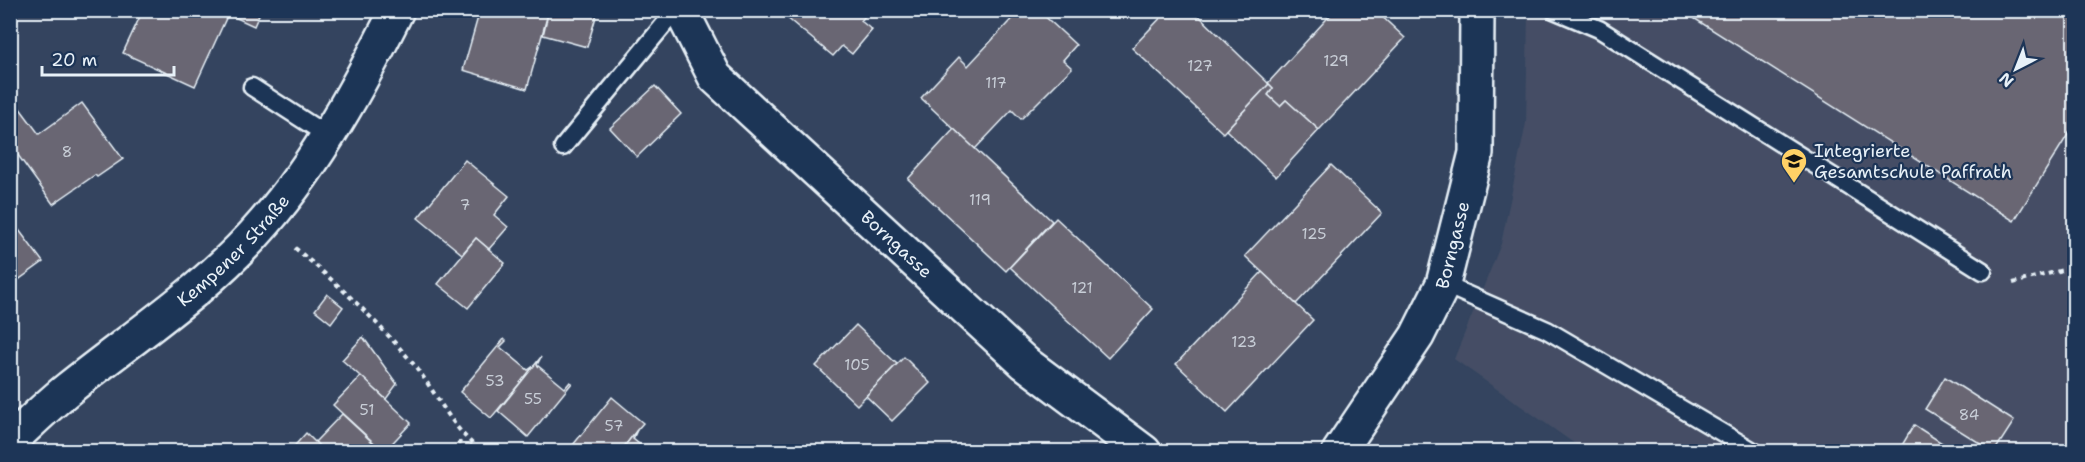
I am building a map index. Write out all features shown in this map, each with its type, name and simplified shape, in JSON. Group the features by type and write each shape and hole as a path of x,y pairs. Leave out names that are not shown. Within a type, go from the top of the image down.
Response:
{"street":[{"name":"Kempener Straße","path":"10,441 65,391 200,286 265,222 328,136 367,69 396,10"},
{"name":"Borngasse","path":"681,10 715,77 1025,363 1144,452"},
{"name":"Borngasse","path":"1340,452 1417,336 1443,284 1476,153 1482,12"}],"lane":[{"path":"563,147 676,10"},
{"path":"1554,10 1599,29 1983,271"},
{"path":"252,87 328,136"},
{"path":"1443,284 1547,330 1755,452"}],"path":[{"path":"265,222 345,290 412,363 463,437 482,452"},
{"path":"1983,271 2006,285 2074,267"},
{"path":"453,452 463,437"}],"shaded area":[{"name":"Integrierte Gesamtschule Paffrath","path":"1528,11 2074,11 2074,451 1585,451 1454,359 1501,244 1526,123"}],"building":[{"path":"143,10 261,10 254,26 228,14 195,86 123,53"},
{"path":"457,10 549,10 527,89 463,70 478,17"},
{"path":"549,10 598,10 587,47 543,35"},
{"path":"782,10 870,10 861,21 872,30 852,54 842,46 833,56 780,12"},
{"path":"1020,10 1038,10 1076,45 1063,60 1072,68 1021,119 1012,110 975,149 921,98 959,57 968,66"},
{"path":"1168,10 1193,10 1269,84 1223,133 1132,48"},
{"path":"1335,10 1375,10 1405,38 1319,130 1286,100 1280,106 1268,95 1273,88 1268,83"},
{"path":"1681,10 2074,10 2074,125 2014,221"},
{"path":"1269,84 1273,88 1268,95 1280,106 1286,100 1319,130 1276,177 1226,130"},
{"path":"655,86 681,114 637,157 610,128"},
{"path":"10,95 39,134 82,103 123,159 53,204 10,144"},
{"path":"954,129 1052,221 1006,271 908,179"},
{"path":"465,160 509,196 494,215 508,227 489,249 476,238 462,254 418,218"},
{"path":"1331,165 1382,213 1296,304 1245,256"},
{"path":"10,218 43,262 10,286"},
{"path":"1056,218 1153,309 1108,358 1010,267"},
{"path":"476,238 505,263 468,308 438,284"},
{"path":"1262,272 1313,320 1227,412 1176,364"},
{"path":"327,294 343,307 331,323 315,310"},
{"path":"856,325 897,364 857,405 816,366"},
{"path":"363,337 397,384 386,399 342,360"},
{"path":"504,339 506,341 500,347 528,370 535,365 491,418 460,392"},
{"path":"541,357 537,365 565,388 570,382 572,383 528,437 498,411"},
{"path":"904,357 930,383 892,421 866,396"},
{"path":"361,376 411,423 384,452 333,405"},
{"path":"1945,377 2014,421 1994,452 1925,409"},
{"path":"612,397 643,423 620,452 568,451"},
{"path":"342,414 383,452 325,452 315,442"},
{"path":"1914,425 1956,452 1898,452"},
{"path":"637,430 633,439 649,452 620,452"},
{"path":"306,433 325,452 289,452"}],"place":[{"name":"Integrierte Gesamtschule Paffrath","path":"1794,184"}]}
